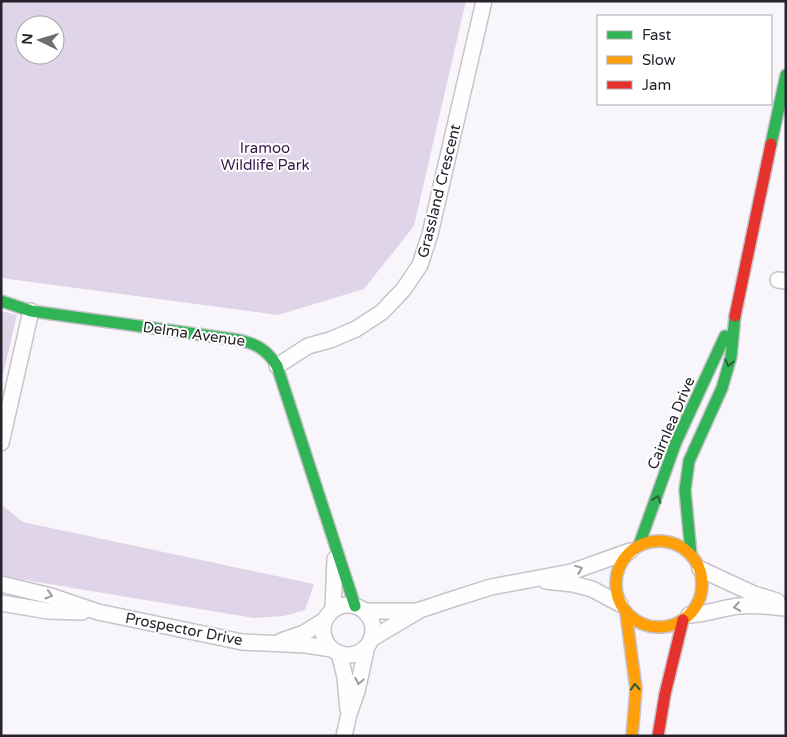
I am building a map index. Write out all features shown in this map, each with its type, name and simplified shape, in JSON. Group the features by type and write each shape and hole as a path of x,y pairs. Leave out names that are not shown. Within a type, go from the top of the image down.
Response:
{"street":[{"name":"Grassland Crescent","path":"278,366 308,346 356,329 382,312 403,290 420,265 430,234 484,1"},
{"name":"Cairnlea Drive","path":"691,554 685,490 689,461 722,388 731,357 735,315 786,75"},
{"name":"Delma Avenue","path":"1,301 31,311 256,344 264,348 278,366 335,548 360,609"},
{"path":"1,444 31,311"},
{"name":"Cairnlea Drive","path":"634,548 651,519 684,424 735,315"},
{"path":"348,714 345,677 335,651 327,643 324,636 329,615 348,605 360,609 395,612 420,610 491,587 571,572 653,540 680,545 691,554 700,569 703,581 702,594 697,606 686,618 672,626 660,628 647,626 636,621 623,608 592,589 572,584 532,580"},
{"name":"Delma Avenue","path":"329,615 335,548"},
{"path":"632,736 636,689 623,608 616,590 616,576 621,563 634,548"},
{"path":"700,569 754,594 786,603"},
{"name":"Prospector Drive","path":"1,584 51,596 98,612 242,642 306,645 335,651"},
{"name":"Prospector Drive","path":"1,603 48,611 98,612"},
{"path":"686,618 738,606 759,605 786,608"},
{"path":"344,736 348,714 357,691 373,632 372,624 360,609"},
{"path":"335,651 346,655 361,651 369,643 420,610"},
{"name":"Prospector Drive","path":"270,644 304,633 329,615"},
{"path":"658,736 665,694 686,618"}],"green space":[{"name":"Iramoo Wildlife Park","path":"1,1 466,1 414,226 364,289 278,315 1,278"},
{"path":"1,311 17,315 1,383"},
{"path":"1,504 23,522 314,584 305,610 284,616 254,618 1,576"}],"traffic: fast":[{"path":"771,144 786,75"},
{"path":"1,301 31,311 239,340 256,346 265,352 277,366 355,606"},
{"path":"691,554 685,490 689,461 722,388 731,357 735,316"},
{"path":"639,545 676,442 725,336"}],"traffic: slow":[{"path":"651,541 667,541 676,544 690,553 699,567 702,584 699,601 690,615 676,624 667,627 651,627 635,620 623,608 616,592 616,576 623,560 635,548 651,541"},
{"path":"626,613 636,689 632,736"}],"traffic: jam":[{"path":"735,316 771,144"},
{"path":"658,736 665,694 683,620"}]}
